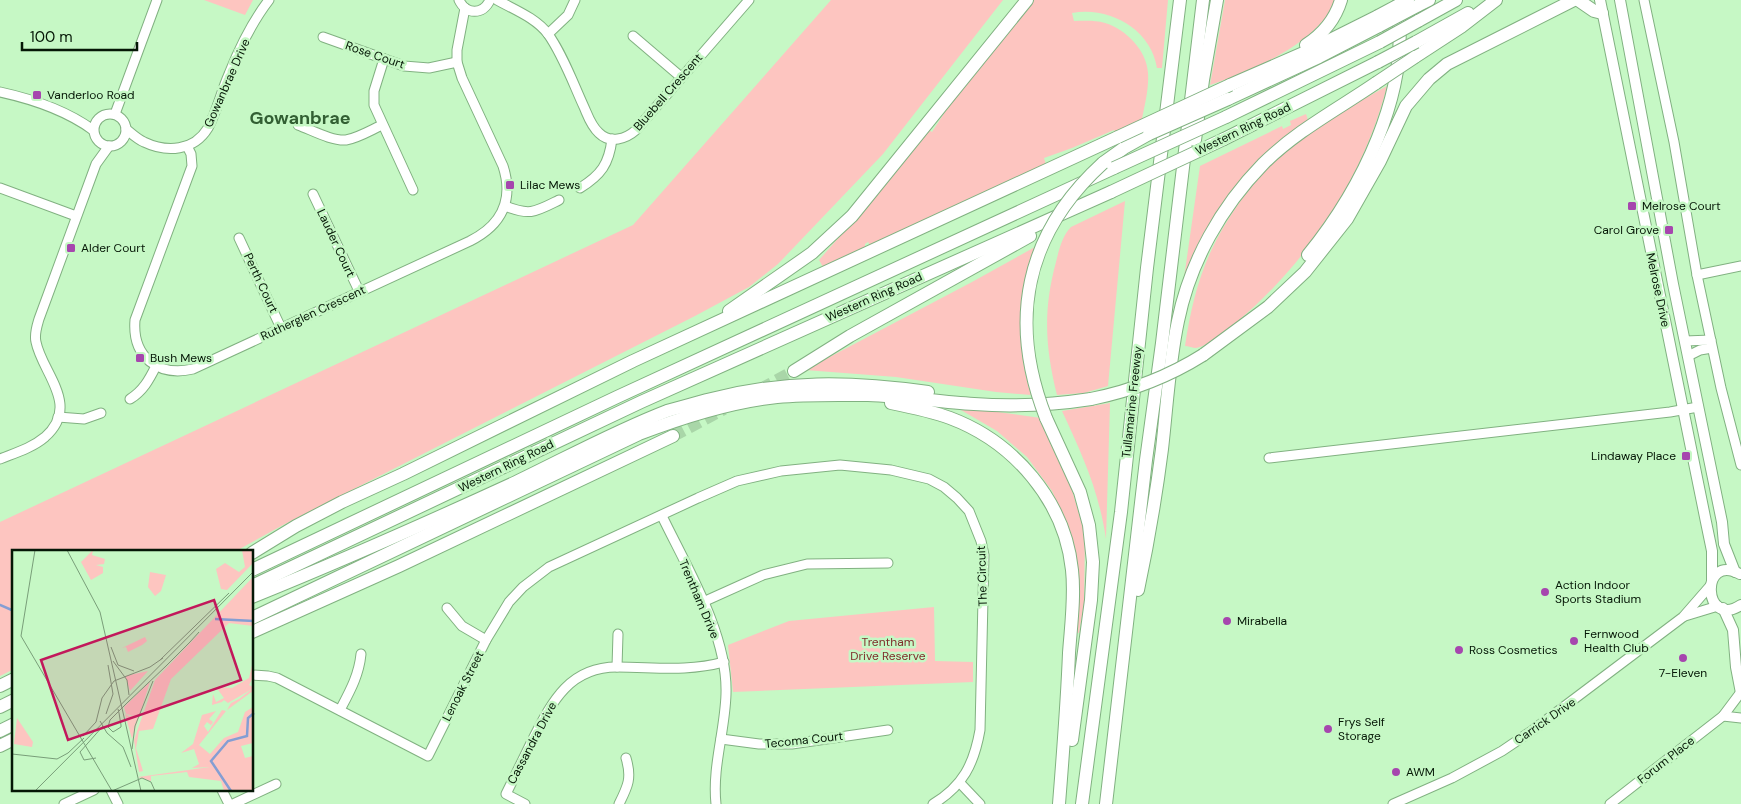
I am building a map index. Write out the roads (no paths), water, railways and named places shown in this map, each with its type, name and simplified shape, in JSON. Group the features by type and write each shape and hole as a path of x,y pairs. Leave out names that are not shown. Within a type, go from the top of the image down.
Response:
{"highway":[{"path":"672,343 719,317 812,254 852,216 1027,0"},
{"name":"Tullamarine Freeway","path":"1082,804 1120,512 1180,0"},
{"name":"Tullamarine Freeway","path":"1106,804 1203,0"},
{"path":"1162,342 1188,190 1203,80 1217,0"},
{"path":"1230,85 1292,54 1309,43 1331,23 1341,0"},
{"path":"1231,334 1275,292 1316,246 1361,174 1387,112 1398,65 1400,23 1396,0"},
{"path":"1060,804 1093,581 1092,543 1080,492 1043,411 1031,370 1026,327 1028,299 1033,272 1040,251 1054,221 1073,194 1103,163 1143,137 1319,57 1413,3 1429,0"},
{"name":"Western Ring Road","path":"254,569 617,397 1226,117 1380,42 1456,0"},
{"path":"1110,774 1137,596 1150,532 1178,322 1193,273 1207,242 1223,213 1242,188 1264,164 1294,138 1461,27 1494,0"},
{"name":"Western Ring Road","path":"254,585 641,402 1111,192 1224,139 1378,62 1494,0"},
{"path":"254,617 639,434 683,418 743,403 776,397 808,395 869,395 974,404 1061,404 1091,400 1151,383 1203,355 1268,307 1305,272 1347,219 1361,197 1406,106 1424,83 1448,64 1574,0"},
{"path":"1578,0 1594,11 1601,6"},
{"path":"254,552 296,526 342,502 672,343 1230,85 1379,21"},
{"path":"794,371 850,336 945,282 1111,192"},
{"path":"254,596 507,486 630,426 668,411 739,392 774,386 802,384 864,384 1014,405"},
{"path":"838,396 889,403 951,419 984,436 1008,452 1028,470 1046,494 1064,534 1072,569 1073,585 1060,804"},
{"path":"254,631 399,566 673,436"},
{"path":"0,686 12,680"},
{"path":"0,707 12,701"},
{"path":"0,731 12,725"},
{"path":"0,747 12,742"}],"main road":[{"name":"Melrose Drive","path":"1620,0 1684,340 1722,522 1724,544 1738,573"},
{"name":"Melrose Drive","path":"1601,6 1712,550 1711,583"},
{"path":"1642,210 1659,207"},
{"path":"1738,573 1722,572 1711,583 1711,597 1720,607 1733,630 1736,666 1741,693"},
{"path":"1720,607 1734,609 1741,605"}],"street":[{"path":"114,114 157,0"},
{"name":"Gowanbrae Drive","path":"188,146 200,138 207,128 229,73 256,20 269,0"},
{"path":"459,0 469,10 481,10 489,3 517,11"},
{"path":"498,0 531,18 548,34 556,46 593,127 604,137 612,139 610,155 606,165 597,176 580,188"},
{"path":"548,34 568,15 575,0"},
{"name":"Bluebell Crescent","path":"612,139 623,139 630,136 748,0"},
{"path":"1644,0 1674,142 1711,344 1741,465"},
{"path":"469,10 461,30 457,62 462,78 503,166 508,185 505,206 524,212 531,212 559,200"},
{"path":"633,36 681,77"},
{"name":"Rose Court","path":"323,37 415,68 428,68 457,62"},
{"path":"384,59 373,98 382,125 413,190"},
{"path":"0,92 78,119 93,130 98,141 96,164"},
{"path":"93,130 96,120 104,114 114,114 122,120 126,129 142,142"},
{"path":"78,119 96,120"},
{"path":"298,125 344,140 382,125"},
{"path":"121,141 124,138 126,129"},
{"path":"98,141 109,146"},
{"path":"0,460 31,446 44,437 58,417 60,405 56,386 38,347 35,332 38,319 96,164 109,146 121,141 142,142 165,149 188,146 192,166 135,320 136,341 139,349 156,366 146,385 138,394 130,399"},
{"path":"0,188 76,216"},
{"name":"Lauder Court","path":"314,194 359,291"},
{"name":"Rutherglen Crescent","path":"156,366 170,372 193,370 482,235 495,222 505,206"},
{"name":"Perth Court","path":"239,238 282,328"},
{"path":"1697,275 1741,266"},
{"path":"1684,340 1711,344"},
{"path":"1688,356 1711,344"},
{"path":"1269,458 1698,406"},
{"path":"58,417 84,419 101,413"},
{"name":"The Circuit","path":"662,516 738,481 762,474 819,466 891,470 928,479 944,487 957,498 969,512 975,524 984,555 980,730 976,751 960,782 944,797 933,804"},
{"name":"Trentham Drive","path":"662,516 703,602 715,631 724,662 726,694 714,787 716,804"},
{"name":"Lenoak Street","path":"254,675 277,678 428,756 486,640 509,602 523,587 549,567 662,516"},
{"path":"703,602 763,575 807,564 888,563"},
{"name":"Carrick Drive","path":"1393,804 1452,778 1502,751 1556,714 1684,617 1711,583"},
{"name":"Carrick Drive","path":"1684,617 1720,607"},
{"path":"448,608 462,626 486,640"},
{"path":"617,667 618,634"},
{"path":"340,710 357,677 361,654"},
{"name":"Cassandra Drive","path":"525,804 506,794 547,711 557,695 570,683 587,673 604,668 666,670 709,666 724,662"},
{"name":"Forum Place","path":"1610,804 1723,716 1741,693"},
{"path":"1723,716 1741,718"},
{"name":"Tecoma Court","path":"721,739 760,744 792,744 888,730"},
{"path":"618,804 629,780 630,771 626,758"},
{"path":"960,782 980,804"},
{"path":"233,804 276,784"},
{"path":"64,804 90,792"},
{"path":"112,792 118,804"},
{"path":"223,792 229,804"}],"waterway":[{"path":"0,605 12,610"}],"tunnel":[{"path":"761,389 794,371"},
{"path":"673,436 724,409"}],"place":[{"name":"Vanderloo Road","path":"37,95"},
{"name":"Lilac Mews","path":"510,185"},
{"name":"Melrose Court","path":"1632,206"},
{"name":"Carol Grove","path":"1669,230"},
{"name":"Alder Court","path":"71,248"},
{"name":"Bush Mews","path":"140,358"},
{"name":"Lindaway Place","path":"1686,456"},
{"name":"Action Indoor Sports Stadium","path":"1545,592"},
{"name":"Mirabella","path":"1227,621"},
{"name":"Fernwood Health Club","path":"1574,641"},
{"name":"Ross Cosmetics","path":"1459,650"},
{"name":"7-Eleven","path":"1683,658"},
{"name":"Frys Self Storage","path":"1328,729"},
{"name":"AWM","path":"1396,772"}],"district":[{"name":"Gowanbrae","path":"300,118"}],"park label":[{"name":"Trentham Drive Reserve","path":"888,649"}]}
